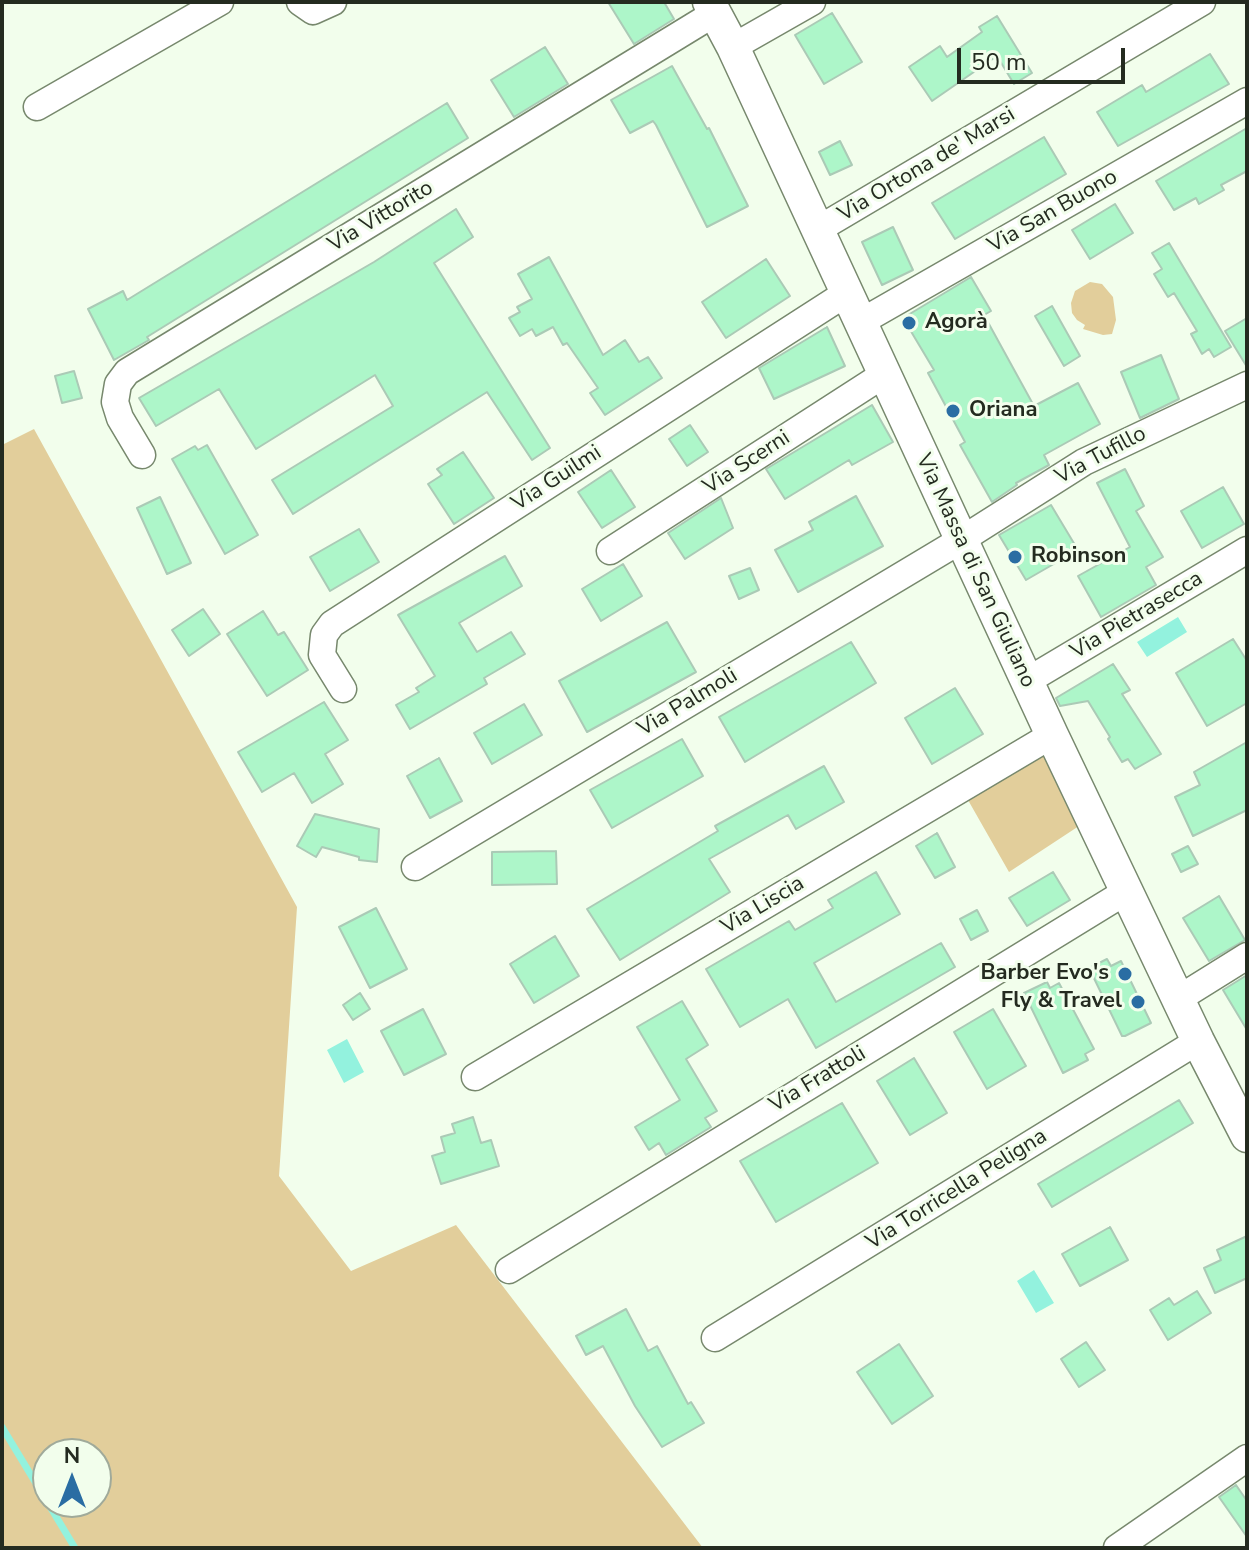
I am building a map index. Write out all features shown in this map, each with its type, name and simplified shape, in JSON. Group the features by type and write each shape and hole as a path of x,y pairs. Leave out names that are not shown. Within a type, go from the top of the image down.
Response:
{"street":[{"path":"37,107 220,2"},
{"path":"300,2 313,11 333,2"},
{"path":"733,47 812,2"},
{"name":"Via Ortona de' Marsi","path":"817,230 1202,2"},
{"name":"Via Massa di San Giuliano","path":"712,8 733,47 1052,735 1198,1041 1247,1136"},
{"name":"Via Vittorito","path":"142,455 120,418 115,402 118,384 127,372 712,8"},
{"name":"Via San Buono","path":"859,323 1247,101"},
{"name":"Via Guilmi","path":"343,689 322,655 324,635 332,624 845,294"},
{"name":"Via Scerni","path":"610,551 883,375"},
{"name":"Via Tufillo","path":"961,540 1093,457 1247,385"},
{"name":"Via Palmoli","path":"415,867 961,540"},
{"name":"Via Pietrasecca","path":"1027,681 1247,550"},
{"name":"Via Liscia","path":"475,1077 1052,735"},
{"name":"Via Frattoli","path":"509,1270 1127,891"},
{"path":"1178,999 1247,956"},
{"name":"Via Torricella Peligna","path":"715,1338 1198,1041"},
{"path":"1117,1548 1247,1458"}],"shaded area":[{"path":"1090,282 1102,284 1113,297 1116,320 1112,334 1103,335 1083,329 1085,325 1072,313 1075,291"},
{"path":"34,429 297,907 279,1176 351,1271 456,1225 703,1548 2,1548 2,445"},
{"path":"1043,747 1082,824 1009,872 964,793"}],"water":[{"path":"1178,617 1187,632 1147,657 1137,642"},
{"path":"347,1039 364,1072 344,1083 327,1050"},
{"path":"1034,1270 1054,1303 1036,1313 1017,1281"}],"building":[{"path":"608,2 664,2 674,19 634,44"},
{"path":"832,13 862,62 824,84 795,35"},
{"path":"997,16 1032,73 1014,84 997,56 932,101 909,67 940,46 947,57 982,32 979,27"},
{"path":"545,47 568,84 514,117 491,80"},
{"path":"1210,54 1229,84 1118,146 1097,112 1142,85 1146,92"},
{"path":"672,66 709,128 748,206 707,227 653,121 630,133 611,100"},
{"path":"447,103 468,138 114,360 88,309 123,291 127,300"},
{"path":"1247,128 1247,171 1221,185 1224,190 1199,204 1196,198 1174,210 1156,181"},
{"path":"1044,137 1066,174 955,239 932,203"},
{"path":"840,141 852,165 830,175 819,152"},
{"path":"1115,204 1133,233 1090,259 1072,230"},
{"path":"456,209 473,237 434,263 550,448 532,460 487,392 293,514 272,480 393,406 375,375 256,449 219,389 156,426 139,398 374,262"},
{"path":"893,227 913,270 882,285 862,242"},
{"path":"1169,243 1231,347 1214,357 1209,349 1202,354 1191,334 1197,331 1174,293 1168,297 1154,274 1162,269 1152,253"},
{"path":"549,257 603,355 625,340 639,362 648,357 662,378 605,415 590,393 598,388 567,343 563,345 553,327 536,336 532,329 520,336 509,318 520,312 517,307 532,299 518,274"},
{"path":"766,259 790,296 726,338 702,302"},
{"path":"971,277 991,311 984,315 1034,406 1078,383 1100,424 1044,455 1049,465 1016,483 992,502 960,445 965,442 928,373 934,370 903,318"},
{"path":"1052,306 1080,356 1064,366 1035,316"},
{"path":"1247,318 1247,367 1225,331"},
{"path":"827,327 845,366 774,399 759,368"},
{"path":"1161,355 1179,399 1140,418 1121,372"},
{"path":"74,371 82,398 62,403 55,376"},
{"path":"872,405 893,442 852,465 849,460 785,499 766,469"},
{"path":"690,425 708,452 687,466 669,439"},
{"path":"207,445 258,535 225,554 172,459 195,446 198,450"},
{"path":"463,452 494,498 454,524 428,484 442,475 437,469"},
{"path":"1125,469 1144,506 1136,511 1163,557 1146,567 1156,585 1101,617 1078,576 1130,547 1097,483"},
{"path":"611,470 635,507 602,528 578,492"},
{"path":"1223,487 1244,524 1202,548 1181,511"},
{"path":"856,496 883,546 798,592 775,550 813,530 809,522"},
{"path":"160,497 191,563 167,574 137,508"},
{"path":"721,498 733,528 685,559 668,533"},
{"path":"1051,505 1078,550 1026,580 999,535"},
{"path":"359,529 379,562 330,591 310,557"},
{"path":"505,556 522,586 459,623 477,652 511,632 525,654 484,678 487,684 410,729 396,705 419,692 416,688 435,676 398,615"},
{"path":"623,564 642,596 601,621 582,589"},
{"path":"750,568 759,590 739,599 729,576"},
{"path":"203,609 220,634 189,656 172,630"},
{"path":"263,611 278,635 284,632 308,670 267,696 227,634"},
{"path":"667,622 696,672 587,732 559,681"},
{"path":"1233,639 1247,661 1247,703 1207,726 1176,673"},
{"path":"851,642 876,683 745,762 719,717"},
{"path":"1113,664 1130,690 1122,694 1161,754 1135,769 1128,759 1122,762 1088,701 1060,706 1056,698"},
{"path":"955,688 983,734 932,764 905,718"},
{"path":"324,702 348,740 325,754 343,784 312,803 294,773 262,792 238,752"},
{"path":"524,704 542,735 492,764 474,733"},
{"path":"682,739 703,776 612,828 590,790"},
{"path":"1247,742 1247,810 1193,836 1175,797 1200,785 1194,772"},
{"path":"439,758 462,801 430,818 407,776"},
{"path":"824,766 844,802 796,829 788,815 709,859 730,892 620,960 587,909 718,831 715,826"},
{"path":"315,814 379,829 377,862 359,860 359,857 322,847 316,857 297,846"},
{"path":"937,833 955,867 935,878 916,846"},
{"path":"1188,846 1198,864 1181,872 1172,854"},
{"path":"556,851 557,884 492,885 492,852"},
{"path":"876,872 900,914 814,963 836,1002 941,943 955,967 816,1048 788,999 740,1027 706,969 789,921 795,930 833,908 828,900"},
{"path":"1053,872 1070,900 1027,926 1009,898"},
{"path":"1219,896 1245,940 1209,961 1183,918"},
{"path":"376,908 407,969 370,988 339,927"},
{"path":"977,910 988,931 971,940 960,919"},
{"path":"555,936 579,976 534,1003 510,964"},
{"path":"1107,959 1111,966 1121,961 1151,1023 1125,1036 1122,1036 1089,968"},
{"path":"1247,975 1247,1030 1223,990"},
{"path":"1047,982 1050,988 1059,983 1094,1049 1085,1054 1088,1060 1063,1073 1024,993"},
{"path":"360,993 370,1009 353,1020 343,1005"},
{"path":"682,1001 708,1045 686,1059 717,1111 705,1118 711,1127 666,1155 659,1143 649,1150 635,1127 680,1100 637,1027"},
{"path":"423,1009 446,1054 404,1075 381,1031"},
{"path":"993,1009 1026,1066 987,1089 954,1032"},
{"path":"914,1058 947,1113 910,1135 877,1081"},
{"path":"1179,1100 1193,1123 1052,1207 1038,1184"},
{"path":"842,1103 878,1163 776,1222 740,1161"},
{"path":"473,1117 481,1143 491,1140 499,1166 441,1184 432,1156 445,1152 441,1137 455,1133 452,1124"},
{"path":"1110,1227 1128,1260 1080,1286 1062,1254"},
{"path":"1247,1236 1247,1278 1215,1293 1204,1268 1221,1260 1217,1250"},
{"path":"1197,1291 1211,1313 1168,1340 1150,1310 1169,1298 1174,1305"},
{"path":"626,1309 648,1351 657,1346 688,1404 691,1402 704,1423 662,1447 635,1406 603,1346 586,1355 576,1336"},
{"path":"1086,1342 1105,1370 1079,1387 1061,1359"},
{"path":"899,1344 933,1396 892,1424 857,1372"},
{"path":"1236,1485 1247,1501 1247,1537 1219,1497"}],"waterway":[{"path":"2,1427 75,1548"}],"place":[{"name":"Agorà","path":"909,323"},
{"name":"Oriana","path":"953,411"},
{"name":"Robinson","path":"1015,557"},
{"name":"Barber Evo's","path":"1125,974"},
{"name":"Fly & Travel","path":"1138,1002"}]}
